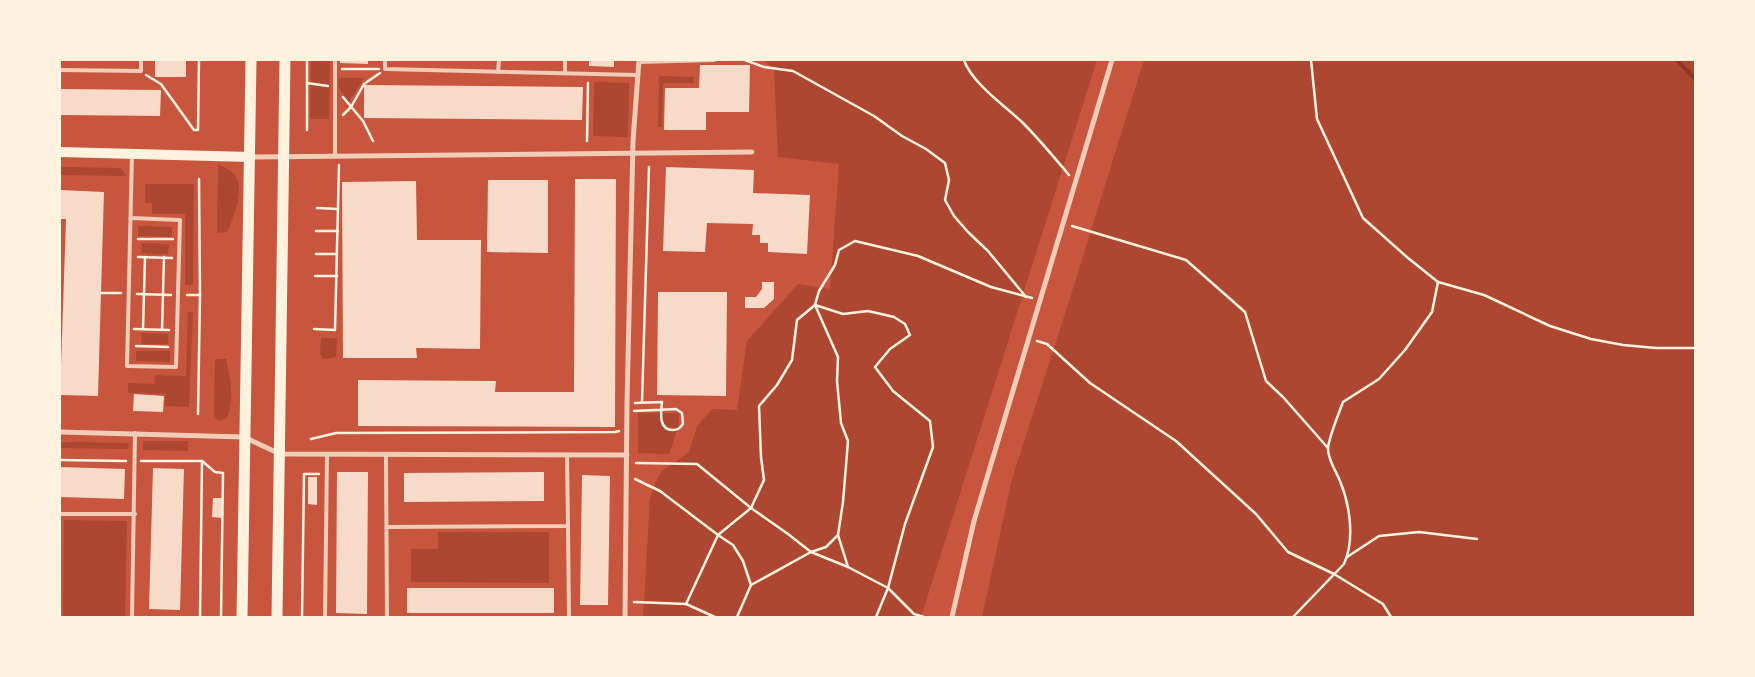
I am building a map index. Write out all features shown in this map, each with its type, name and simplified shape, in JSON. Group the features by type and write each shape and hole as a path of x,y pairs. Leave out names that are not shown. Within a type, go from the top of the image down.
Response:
{"main road":[{"path":"242,617 251,60"},
{"path":"277,617 285,60"},
{"path":"60,152 250,157"}],"street":[{"path":"952,617 974,521 1112,60"},
{"path":"625,617 632,153 639,61"},
{"path":"250,157 752,152"},
{"path":"60,432 244,437 280,454 627,455"}],"lane":[{"path":"60,70 141,71 141,60"},
{"path":"335,60 335,156"},
{"path":"385,60 385,69 637,76"},
{"path":"498,60 498,72"},
{"path":"565,60 565,73"},
{"path":"639,61 714,60"},
{"path":"131,218 180,220 176,368 127,366 132,154"},
{"path":"132,617 134,433"},
{"path":"325,617 327,454"},
{"path":"386,454 387,617"},
{"path":"567,455 569,617"},
{"path":"60,514 134,514"},
{"path":"386,527 568,526"}],"path":[{"path":"141,71 161,84 194,130 198,130 200,60"},
{"path":"307,60 307,130"},
{"path":"745,60 764,67 793,71 874,116 945,163 949,180 945,200 954,216 988,251 1026,297"},
{"path":"964,60 984,88 1021,121 1070,176"},
{"path":"1311,60 1317,119 1363,218 1438,282 1484,294 1550,326 1591,339 1623,345 1656,348 1695,348"},
{"path":"335,69 385,69"},
{"path":"335,122 351,107 364,84 385,69"},
{"path":"587,141 588,74"},
{"path":"307,83 335,86 363,121 373,141"},
{"path":"314,329 336,330 339,165"},
{"path":"642,402 649,167"},
{"path":"198,414 200,179"},
{"path":"317,208 338,209"},
{"path":"316,230 338,232"},
{"path":"1089,231 1186,260 1245,312 1266,382 1283,397 1328,448"},
{"path":"130,238 179,240"},
{"path":"848,567 838,535 848,441 841,423 837,381 838,357 815,305 818,291 835,265 839,250 855,241 918,256 991,287 1032,298"},
{"path":"316,254 337,254"},
{"path":"130,257 179,258"},
{"path":"143,330 145,257"},
{"path":"162,330 164,258"},
{"path":"315,276 337,276"},
{"path":"1293,617 1344,564 1347,557 1350,535 1347,499 1329,458 1328,448 1343,402 1379,380 1405,350 1432,312 1438,282"},
{"path":"101,293 200,295"},
{"path":"686,604 718,535 751,508 764,480 759,406 777,385 792,360 797,320 815,305"},
{"path":"815,305 843,314 868,311 894,317 905,324 910,335 890,349 875,367 893,391 930,421 933,447 905,524 888,588 876,617"},
{"path":"128,329 177,330"},
{"path":"1047,344 1090,383 1176,441 1256,514 1288,552 1334,574 1383,604 1391,617"},
{"path":"128,346 177,347"},
{"path":"627,403 662,402 662,425 671,430 680,428 683,424 682,413 676,409 633,411"},
{"path":"311,439 336,433 615,432 619,430"},
{"path":"200,617 202,461 215,472 223,473 221,617"},
{"path":"627,463 697,464 751,508 810,552 848,567 888,588 914,614 924,617"},
{"path":"302,617 304,474 326,475"},
{"path":"627,475 660,491 733,545 743,561 751,585"},
{"path":"1347,557 1380,536 1419,532 1477,540"},
{"path":"737,617 751,585 810,552 826,547 838,535"},
{"path":"625,602 686,604 715,617"}],"shaded area":[{"path":"311,60 330,60 329,119 310,119"},
{"path":"764,60 1097,60 921,617 643,617 650,499 655,483 662,471 689,452 697,426 712,409 737,410 747,341 798,284 830,289 839,164 778,157 774,69"},
{"path":"1144,60 1695,60 1695,617 982,617 1012,479"},
{"path":"659,76 694,77 694,83 663,83 662,127 658,127"},
{"path":"339,78 364,78 349,102 338,87"},
{"path":"594,82 629,83 628,137 593,136"},
{"path":"218,164 232,172 239,185 239,193 236,210 227,232 217,233"},
{"path":"60,167 121,168 126,176 60,175"},
{"path":"145,184 194,184 193,285 185,285 185,214 152,214 152,203 145,203"},
{"path":"138,226 172,227 172,237 138,236"},
{"path":"142,243 169,244 168,254 141,253"},
{"path":"188,312 193,312 189,407 165,406 165,394 128,393 128,383 154,384 155,375 186,376"},
{"path":"142,333 168,334 168,344 141,344"},
{"path":"321,338 337,338 336,357 322,358 320,353"},
{"path":"136,351 170,351 170,362 136,361"},
{"path":"215,359 226,359 231,388 231,403 227,418 219,421 214,416"},
{"path":"638,413 679,413 679,425 669,454 638,453"},
{"path":"143,441 188,441 188,451 143,450"},
{"path":"60,442 129,443 128,449 60,448"},
{"path":"64,520 127,521 125,617 63,617"},
{"path":"438,532 549,532 549,583 411,582 411,549 438,549"}],"building":[{"path":"155,60 186,60 186,77 155,77"},
{"path":"340,60 368,60 368,64 340,63"},
{"path":"589,60 614,60 614,67 589,66"},
{"path":"700,65 750,65 749,112 706,112 706,130 664,130 665,88 699,88"},
{"path":"364,85 583,87 582,120 364,118"},
{"path":"60,89 161,90 160,116 60,115"},
{"path":"666,167 754,170 753,193 810,195 807,254 768,252 768,243 760,243 760,235 752,235 753,224 707,223 705,252 663,251"},
{"path":"575,179 616,179 615,427 358,426 358,380 496,381 495,392 574,392"},
{"path":"488,180 548,180 548,253 487,252"},
{"path":"416,181 417,240 481,240 480,349 416,348 417,358 343,358 342,182"},
{"path":"60,190 104,192 98,396 60,395 66,219 60,219"},
{"path":"762,282 774,282 774,299 764,308 745,308 745,297 756,297 762,289"},
{"path":"658,292 727,292 726,396 657,395"},
{"path":"134,394 164,396 163,412 133,411"},
{"path":"60,467 125,469 124,499 60,497"},
{"path":"153,468 184,469 180,610 149,609"},
{"path":"337,472 368,472 367,614 336,613"},
{"path":"544,472 544,501 404,502 404,473"},
{"path":"582,475 610,476 608,605 580,605"},
{"path":"308,477 317,477 317,505 308,504"},
{"path":"213,498 223,498 222,518 212,517"},
{"path":"407,588 554,588 554,613 407,613"}],"waterway":[{"path":"1677,60 1695,79"}]}
